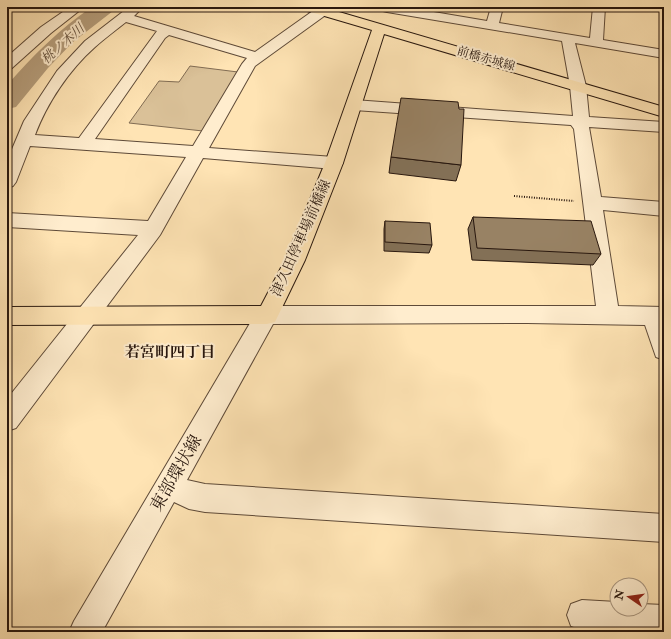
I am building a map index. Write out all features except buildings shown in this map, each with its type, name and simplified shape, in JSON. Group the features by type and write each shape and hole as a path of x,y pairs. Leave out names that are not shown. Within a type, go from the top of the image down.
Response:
{"main road":[{"name":"前橋赤城線","path":"315,9 664,112"},
{"name":"津久田停車場前橋線","path":"7,316 267,315 295,260 334,164 379,28"}],"street":[{"path":"7,65 46,30 78,7"},
{"path":"7,182 36,114 68,66 90,44 137,7"},
{"path":"379,28 387,7 664,54"},
{"path":"457,19 463,7"},
{"path":"492,25 497,7"},
{"path":"595,8 596,43"},
{"path":"9,414 154,230 249,64 315,9"},
{"path":"124,17 257,57"},
{"path":"84,144 160,35 167,30"},
{"path":"569,38 568,43 578,86 581,117 577,122"},
{"path":"354,105 664,127"},
{"path":"577,122 582,129 608,315"},
{"path":"24,141 200,152 334,164"},
{"path":"593,202 664,209"},
{"path":"7,220 148,228 154,230"},
{"path":"267,315 527,314 658,316 664,350"},
{"name":"東部環状線","path":"85,632 267,315"},
{"path":"169,485 189,495 205,498 664,528"},
{"path":"582,615 664,621"}],"path":[{"path":"514,196 593,202"}],"shaded area":[{"path":"190,66 238,72 203,131 129,123 159,81 179,82"}],"waterway":[{"name":"桃ノ木川","path":"7,102 27,76 52,50 79,26 106,7"}],"district":[{"name":"若宮町四丁目","path":"170,352"}]}
